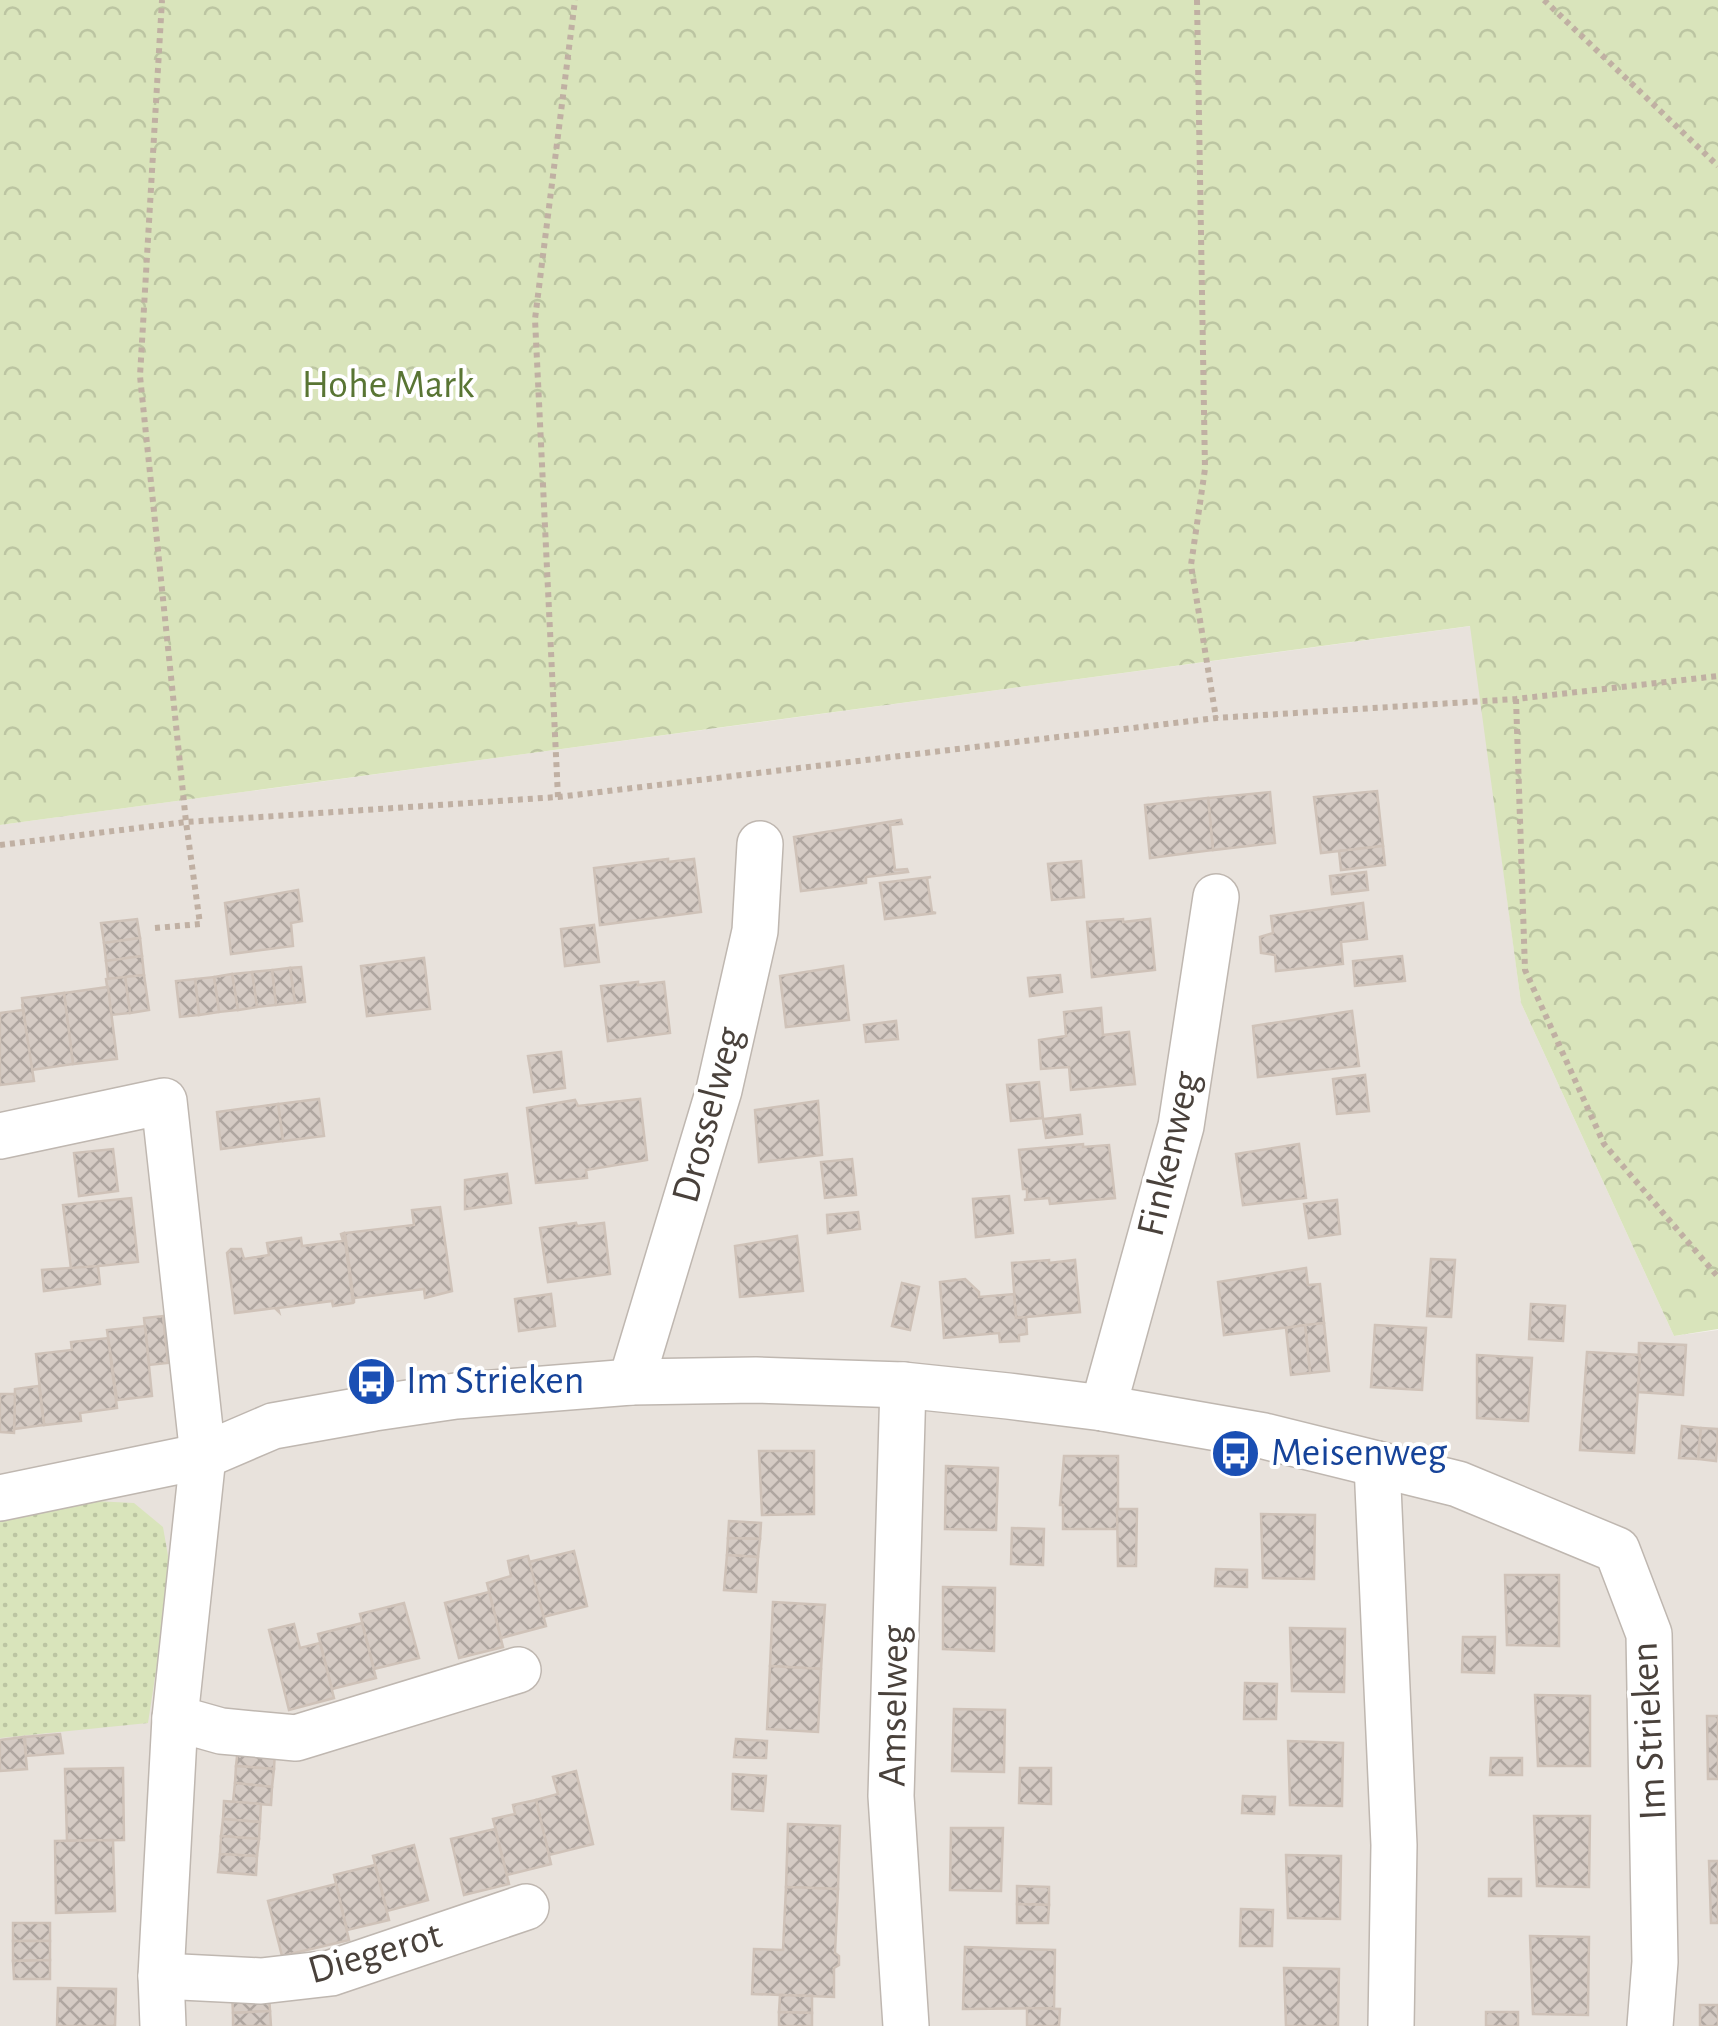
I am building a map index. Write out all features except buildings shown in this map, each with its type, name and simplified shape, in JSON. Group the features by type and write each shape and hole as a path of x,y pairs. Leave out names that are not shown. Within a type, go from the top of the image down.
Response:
{"street":[{"name":"Drosselweg","path":"631,1382 719,1090 755,931 760,844"},
{"name":"Finkenweg","path":"1103,1408 1181,1126 1216,896"},
{"path":"0,1136 164,1102 203,1456 175,1718 161,1976 163,2026"},
{"name":"Im Strieken","path":"0,1498 203,1456 273,1426 374,1408 456,1396 631,1382 756,1380 902,1385 1103,1408 1264,1436 1458,1484 1618,1550 1649,1634 1655,1944 1650,2026"},
{"name":"Amselweg","path":"902,1385 891,1796 906,2026"},
{"path":"1377,1464 1394,1845 1391,2026"},
{"path":"175,1718 221,1731 296,1738 518,1670"},
{"name":"Diegerot","path":"161,1976 261,1980 331,1973 526,1906"}],"path":[{"path":"155,928 200,924 140,376 162,0"},
{"path":"558,797 534,319 575,0"},
{"path":"1197,0 1205,469 1191,565 1216,718"},
{"path":"1544,0 1718,166"},
{"path":"0,845 186,822 558,797 1216,718 1516,699 1718,676"},
{"path":"1516,699 1525,970 1604,1144 1718,1277"}],"shaded area":[{"path":"1471,626 1521,1003 1674,1336 1718,1330 1718,2026 0,2026 0,825"}],"green space":[{"name":"Hohe Mark","path":"0,0 1718,0 1718,1329 1674,1336 1521,1003 1470,626 0,825"},
{"path":"94,1501 134,1503 163,1527 171,1573 148,1723 0,1738 0,1518"}],"place":[{"name":"Im Strieken","path":"371,1381"},
{"name":"Meisenweg","path":"1236,1453"}]}
